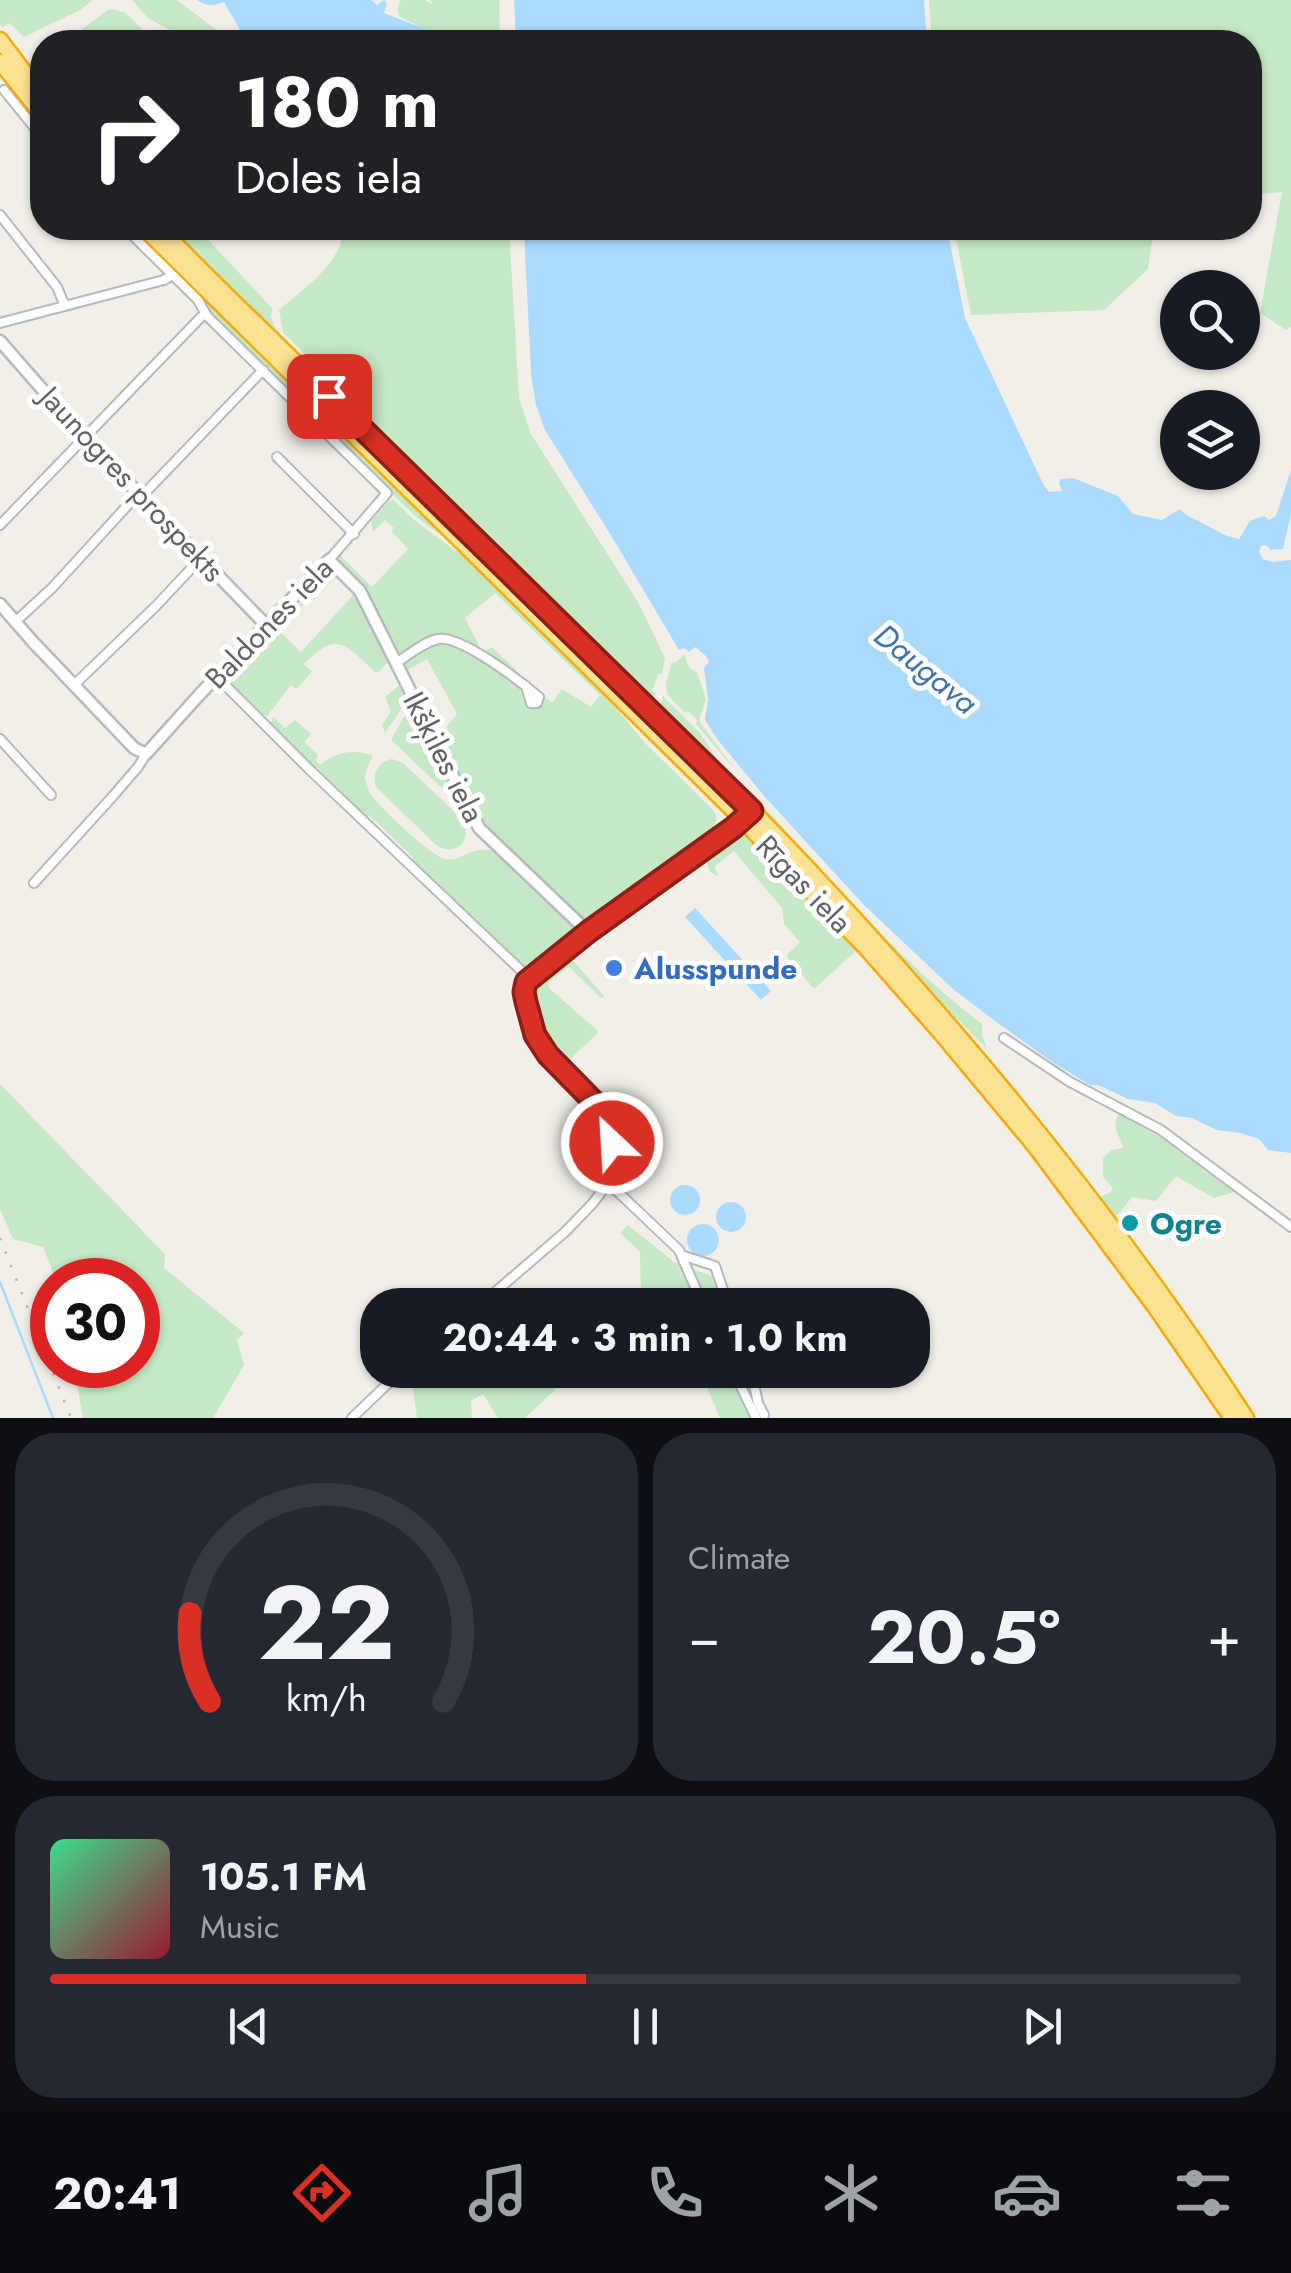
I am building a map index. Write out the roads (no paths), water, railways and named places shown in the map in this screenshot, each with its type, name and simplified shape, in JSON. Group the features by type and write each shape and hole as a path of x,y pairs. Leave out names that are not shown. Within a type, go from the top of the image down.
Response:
{"highway":[{"path":"1,50 30,83"},
{"path":"1,50 30,95"},
{"name":"Rīgas iela","path":"156,240 747,815"},
{"name":"Rīgas iela","path":"172,240 747,815 872,946"},
{"path":"872,946 1035,1146 1232,1418"},
{"path":"872,946 974,1054 1068,1168 1246,1418"}],"street":[{"path":"4,90 30,122"},
{"path":"0,215 57,287 64,306"},
{"path":"15,622 264,370 137,240"},
{"path":"0,323 172,275"},
{"path":"0,526 204,312"},
{"name":"Jaunogres prospekts","path":"0,342 83,436 266,624"},
{"name":"Baldones iela","path":"34,883 216,676 388,494 264,370"},
{"path":"277,457 354,534"},
{"path":"74,685 156,607 200,558"},
{"name":"Ikšķiles iela","path":"329,560 360,590 479,828 588,932"},
{"path":"0,604 134,748 146,754"},
{"path":"396,662 435,640 448,638 526,686"},
{"path":"216,676 529,978"},
{"path":"0,740 51,795"},
{"path":"500,1288 564,1232 612,1178 612,1130 608,1120 540,1045 524,992 529,978 747,815"},
{"path":"1004,1038 1070,1082 1161,1130 1291,1227"},
{"path":"608,1186 679,1250 696,1288"},
{"path":"681,1255 715,1266 722,1288"},
{"path":"352,1418 383,1388"},
{"path":"743,1388 759,1416"},
{"path":"755,1388 759,1416"}],"water":[{"path":"197,0 371,0 377,5 384,0 384,13 426,30 240,30 224,2 204,4"},
{"path":"514,0 924,0 926,30 515,30"},
{"name":"Daugava","path":"525,240 949,240 965,318 1049,492 1062,491 1061,479 1073,478 1118,496 1133,514 1162,520 1180,509 1222,534 1239,539 1250,521 1276,516 1291,470 1291,514 1283,549 1271,550 1266,545 1259,552 1263,559 1272,562 1291,560 1291,1153 1268,1150 1259,1139 1217,1130 1192,1118 1176,1116 1155,1103 1128,1099 1090,1085 953,989 864,905 765,797 705,720 708,699 704,668 709,662 706,656 695,647 689,652 679,650 545,430 531,375"},
{"path":"695,908 771,991 761,1000 685,917"},
{"path":"685,1185 696,1189 700,1200 696,1211 685,1215 674,1211 670,1200 674,1189"},
{"path":"731,1202 742,1206 746,1217 742,1228 731,1232 720,1228 716,1217 720,1206"},
{"path":"703,1224 714,1229 719,1240 714,1251 703,1256 692,1251 687,1240 692,1229"}],"waterway":[{"path":"0,1282 53,1418"}],"railway":[{"path":"0,1238 71,1418"}],"place":[{"name":"Alusspunde","path":"614,968"},
{"name":"Ogre","path":"1130,1223"}]}
